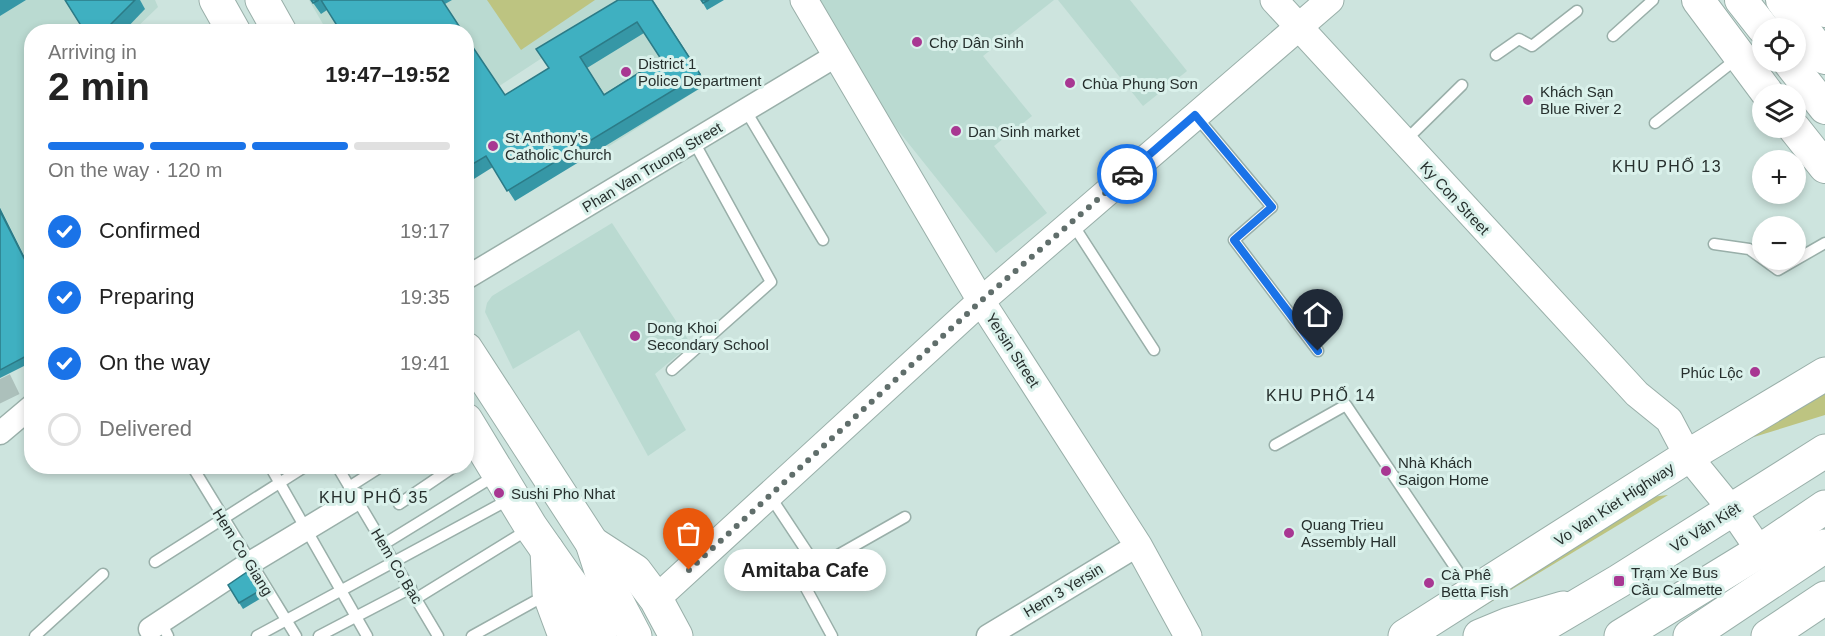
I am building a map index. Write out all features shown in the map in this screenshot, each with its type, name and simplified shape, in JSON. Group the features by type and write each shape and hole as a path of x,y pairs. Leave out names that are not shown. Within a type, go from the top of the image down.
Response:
{"main road":[{"path":"216,0 230,24"},
{"path":"262,0 276,24"},
{"path":"1698,0 1760,84"},
{"path":"1741,0 1755,18"},
{"path":"1782,0 1825,58"},
{"path":"1817,0 1825,11"},
{"path":"1797,72 1825,108"},
{"path":"1802,138 1825,167"},
{"path":"474,362 596,557 635,636"},
{"name":"Vo Van Kiet Highway","path":"1406,636 1688,456 1825,374"},
{"path":"474,434 539,539 561,590 600,636"},
{"name":"Võ Văn Kiệt","path":"1526,636 1825,451"},
{"path":"1622,636 1760,551 1825,507"},
{"path":"1760,551 1812,536 1825,526"},
{"path":"1690,636 1825,546"},
{"path":"596,557 635,571 656,599 676,636"},
{"path":"561,590 565,636"},
{"path":"1768,636 1825,598"},
{"name":"Võ Văn Kiệt","path":"1480,636 1509,624 1584,602"}],"street":[{"name":"Yersin Street","path":"804,0 981,301 1138,545 1188,636"},
{"name":"Ky Con Street","path":"1274,0 1637,394 1653,430 1688,456 1732,510 1760,551"},
{"path":"656,599 981,301 1330,0"},
{"name":"Phan Van Truong Street","path":"474,273 837,56"},
{"path":"0,433 24,413"},
{"path":"160,629 250,562 306,529 353,493"},
{"name":"Hem 3 Yersin","path":"988,636 1138,545"}],"lane":[{"path":"1613,36 1653,0"},
{"path":"1496,55 1519,39 1532,46 1576,11"},
{"path":"1655,123 1739,57"},
{"path":"1404,142 1462,85"},
{"path":"746,111 823,240"},
{"path":"1195,115 1272,207 1234,240 1318,351"},
{"path":"672,370 771,282 694,142"},
{"path":"1072,223 1154,350"},
{"path":"1714,244 1749,249 1778,270 1825,243"},
{"path":"1275,445 1346,405 1473,594"},
{"path":"384,544 493,468"},
{"path":"257,636 395,563 493,468"},
{"name":"Hem Co Giang","path":"197,474 296,636"},
{"path":"274,474 367,636"},
{"path":"155,562 294,474"},
{"name":"Hem Co Bac","path":"342,474 438,636"},
{"path":"353,493 373,474"},
{"path":"399,504 443,474"},
{"path":"770,495 817,567"},
{"path":"832,636 801,579 817,567 905,517"},
{"path":"319,636 539,539"},
{"path":"35,636 103,574"},
{"path":"472,636 561,590"}],"shaded area":[{"path":"0,0 155,0 158,7 140,24 24,24 24,279 0,226"},
{"name":"District 1 Police Department","path":"309,0 653,0 707,84 606,148 542,58 474,102 474,24 323,24"},
{"name":"Dan Sinh market","path":"794,0 1054,0 983,56 1032,116 994,146 1047,213 996,253"},
{"path":"1058,0 1130,0 1187,71 1143,106"},
{"name":"Dong Khoi Secondary School","path":"612,223 691,344 655,374 686,430 648,456 579,330 513,369 485,312 492,296"}],"green space":[{"path":"487,0 595,0 521,50"},
{"path":"1825,390 1825,415 1744,440"},
{"path":"1668,495 1443,631 1651,497"}],"building":[{"path":"65,0 135,0 111,24 80,24"},
{"path":"321,0 442,0 458,24 336,24"},
{"path":"618,0 652,0 700,74 507,191 486,156 474,163 474,49 505,95 549,68 536,49","holes":["637,22 661,59 604,95 580,57"]},
{"path":"0,211 24,258 24,357 0,370"},
{"path":"247,572 259,591 239,603 228,585"}],"tunnel":[{"path":"0,379 18,416"}],"way so far":[{"path":"689,570 981,301 1127,174"}],"place":[{"name":"Chợ Dân Sinh","path":"917,42"},
{"name":"District 1 Police Department","path":"626,72"},
{"name":"Chùa Phụng Sơn","path":"1070,83"},
{"name":"Khách Sạn Blue River 2","path":"1528,100"},
{"name":"Dan Sinh market","path":"956,131"},
{"name":"St Anthony’s Catholic Church","path":"493,146"},
{"name":"Dong Khoi Secondary School","path":"635,336"},
{"name":"Phúc Lộc","path":"1755,372"},
{"name":"Nhà Khách Saigon Home","path":"1386,471"},
{"name":"Sushi Pho Nhat","path":"499,493"},
{"name":"Quang Trieu Assembly Hall","path":"1289,533"},
{"name":"Amitaba Cafe","path":"689,570"},
{"name":"Trạm Xe Bus Cầu Calmette","path":"1619,581"},
{"name":"Cà Phê Betta Fish","path":"1429,583"}],"district":[{"name":"KHU PHỐ 13","path":"1667,166"},
{"name":"KHU PHỐ 14","path":"1321,395"},
{"name":"KHU PHỐ 35","path":"374,497"}],"route":[{"path":"1127,174 1195,115 1272,207 1234,240 1318,351"}]}
